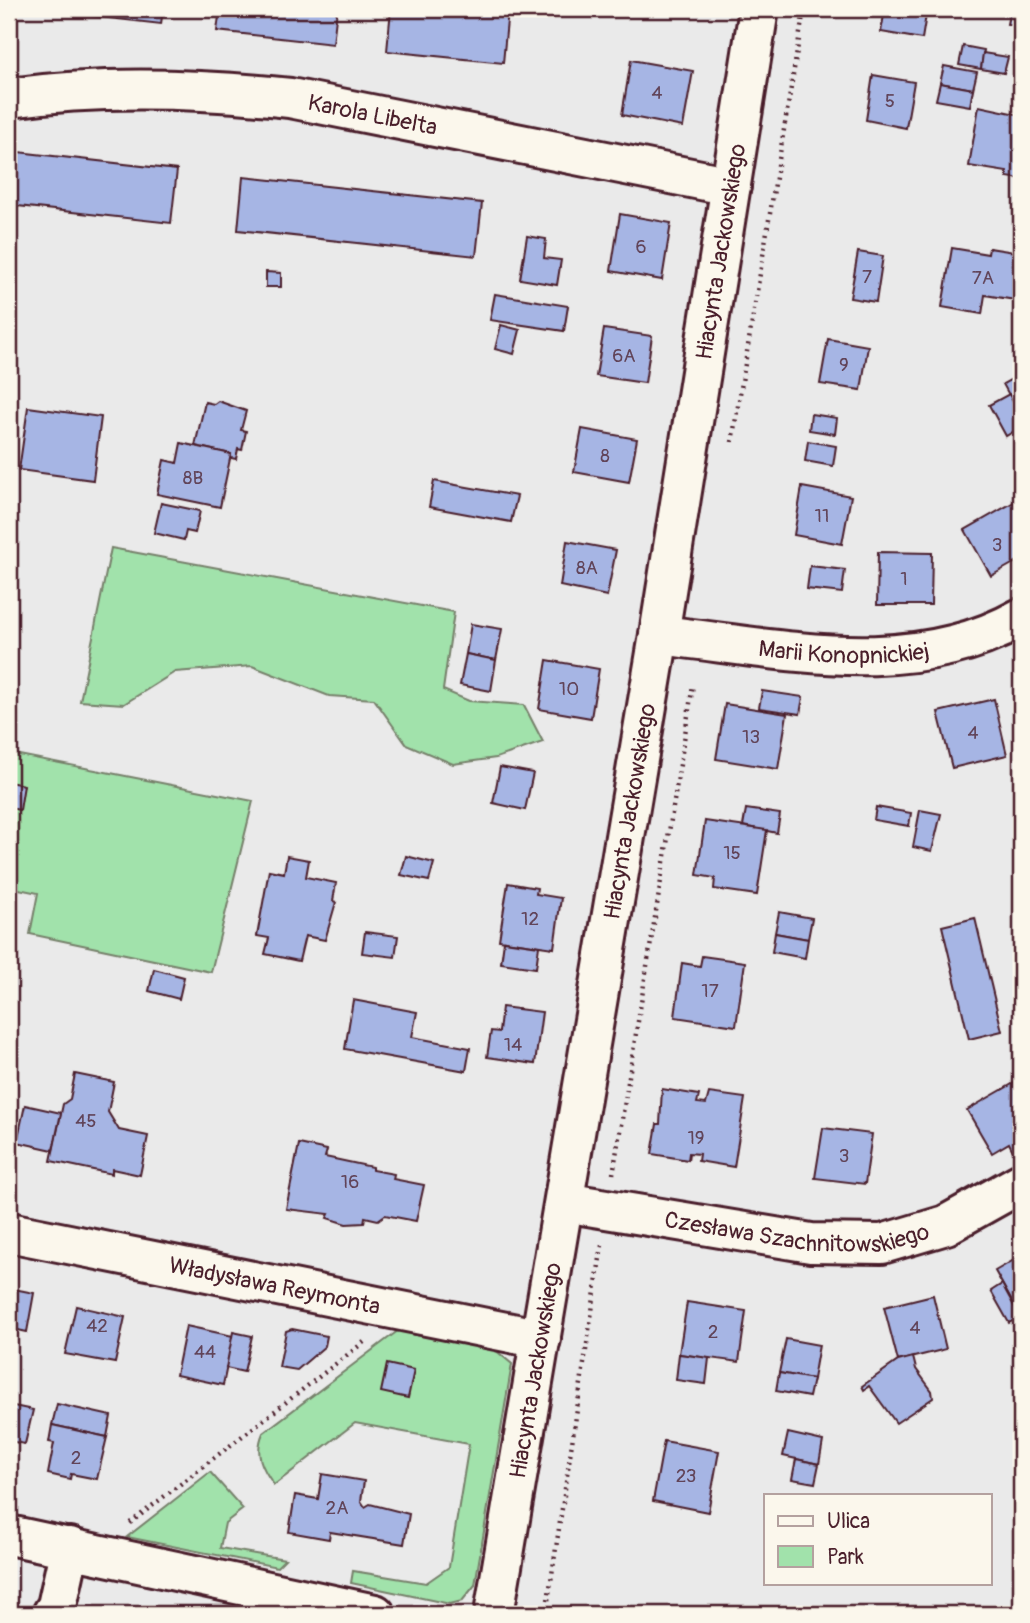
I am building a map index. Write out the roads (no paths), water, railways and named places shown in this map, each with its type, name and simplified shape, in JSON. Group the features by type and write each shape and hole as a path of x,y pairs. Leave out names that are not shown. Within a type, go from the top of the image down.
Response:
{"street":[{"name":"Hiacynta Jackowskiego","path":"494,1614 659,635 759,9"},
{"name":"Karola Libelta","path":"9,98 53,92 134,89 223,91 290,98 731,186"},
{"name":"Marii Konopnickiej","path":"659,635 841,655 911,655 965,644 1021,618"},
{"name":"Czesława Szachnitowskiego","path":"564,1202 811,1243 882,1244 946,1225 1021,1183"},
{"name":"Władysława Reymonta","path":"9,1232 541,1339"},
{"path":"9,1535 374,1614"},
{"path":"51,1614 57,1606 70,1547"}]}
